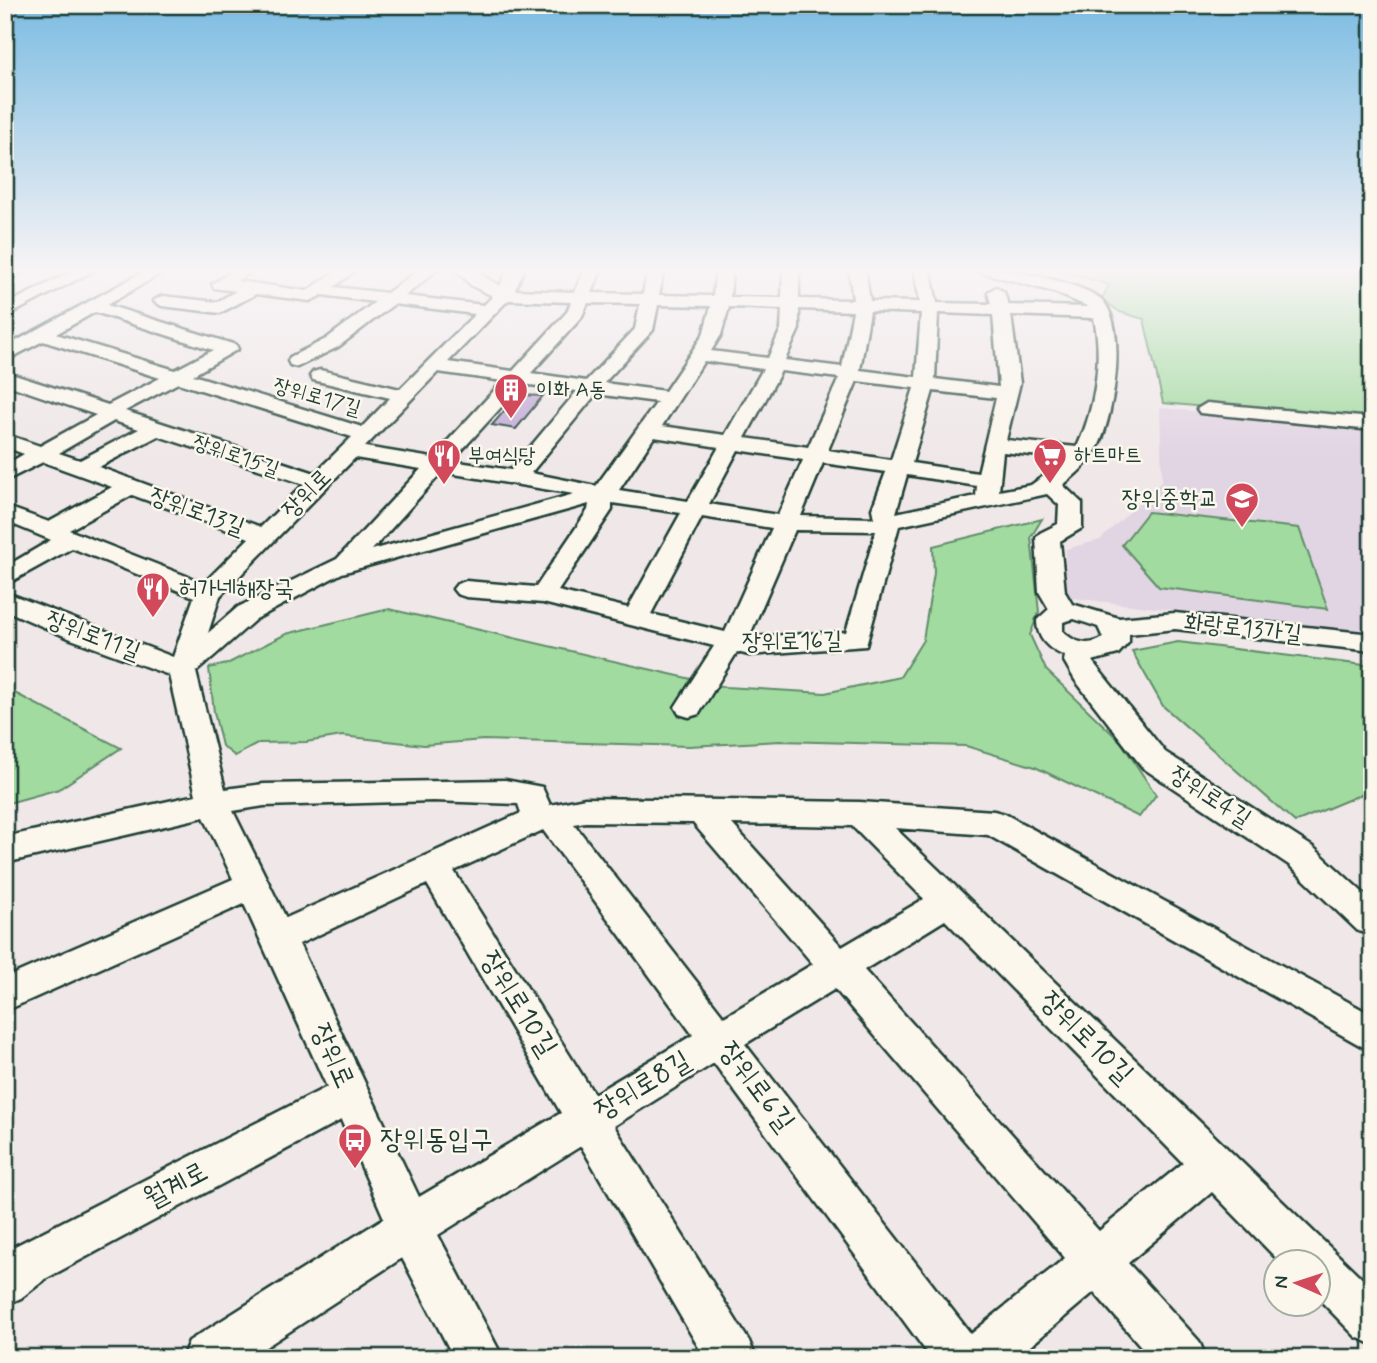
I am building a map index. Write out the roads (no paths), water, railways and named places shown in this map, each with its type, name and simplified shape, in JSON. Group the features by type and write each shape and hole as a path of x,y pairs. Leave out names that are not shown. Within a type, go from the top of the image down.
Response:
{"street":[{"path":"5,355 45,333"},
{"path":"5,474 109,413 229,349 177,333"},
{"path":"297,361 346,333"},
{"name":"장위로","path":"468,333 208,594 182,670 213,803 278,937 410,1227 479,1358"},
{"path":"345,565 558,333"},
{"path":"516,477 591,387 642,333"},
{"path":"182,670 247,613 306,580 345,565 601,494 613,483 713,333"},
{"path":"635,618 789,333"},
{"name":"장위로16길","path":"729,643 739,633 850,375 857,333"},
{"name":"장위로16길","path":"466,589 543,595 729,643 750,646 857,640 888,531 884,509 926,384 933,333"},
{"path":"988,491 995,445 1008,394 1009,369 1004,333"},
{"path":"649,430 899,468 988,491 1038,491 1050,485 1082,454 1096,425 1103,387 1104,333"},
{"name":"장위로17길","path":"41,335 367,435"},
{"path":"699,355 1008,394"},
{"path":"436,366 670,398"},
{"path":"320,376 406,396"},
{"name":"장위로15길","path":"5,379 318,482"},
{"path":"1207,409 1372,425"},
{"path":"79,469 155,429"},
{"name":"장위로13길","path":"5,440 265,536"},
{"path":"995,445 1082,454"},
{"path":"350,451 786,523 868,526 988,491"},
{"path":"1050,485 1071,503 1070,528 1048,538 1052,592 1064,612"},
{"name":"장위로13길","path":"60,535 129,487"},
{"path":"543,595 600,510 601,494"},
{"path":"5,513 208,594"},
{"path":"5,578 60,535"},
{"name":"장위로11길","path":"5,600 80,633 182,670"},
{"path":"1064,612 1098,615 1114,627 1116,642 1111,647 1103,651 1079,651 1058,641 1051,634 1050,620 1064,612"},
{"name":"화랑로13가길","path":"1114,627 1175,621 1372,643"},
{"path":"689,707 729,643"},
{"name":"장위로4길","path":"1079,651 1078,661 1085,674 1154,760 1301,856 1370,921"},
{"path":"5,850 213,803 264,795 505,791 531,795 545,818"},
{"path":"278,937 491,838 545,818 585,810 860,814 994,823 1372,1035"},
{"path":"702,812 1182,1358"},
{"name":"장위로10길","path":"860,814 1298,1248"},
{"name":"장위로6길","path":"545,818 720,1039 960,1358"},
{"name":"장위로10길","path":"433,866 732,1358"},
{"path":"5,995 253,885"},
{"name":"장위로8길","path":"410,1227 948,901"},
{"name":"월계로","path":"5,1282 31,1262 350,1095"},
{"path":"979,1358 1214,1164"},
{"path":"206,1358 410,1227"},
{"path":"1332,1281 1372,1321"}],"place":[{"name":"이화 A동","path":"511,420"},
{"name":"하트마트","path":"1050,485"},
{"name":"부여식당","path":"444,486"},
{"name":"장위중학교","path":"1242,529"},
{"name":"허가네해장국","path":"153,619"},
{"name":"장위동입구","path":"355,1170"}]}
